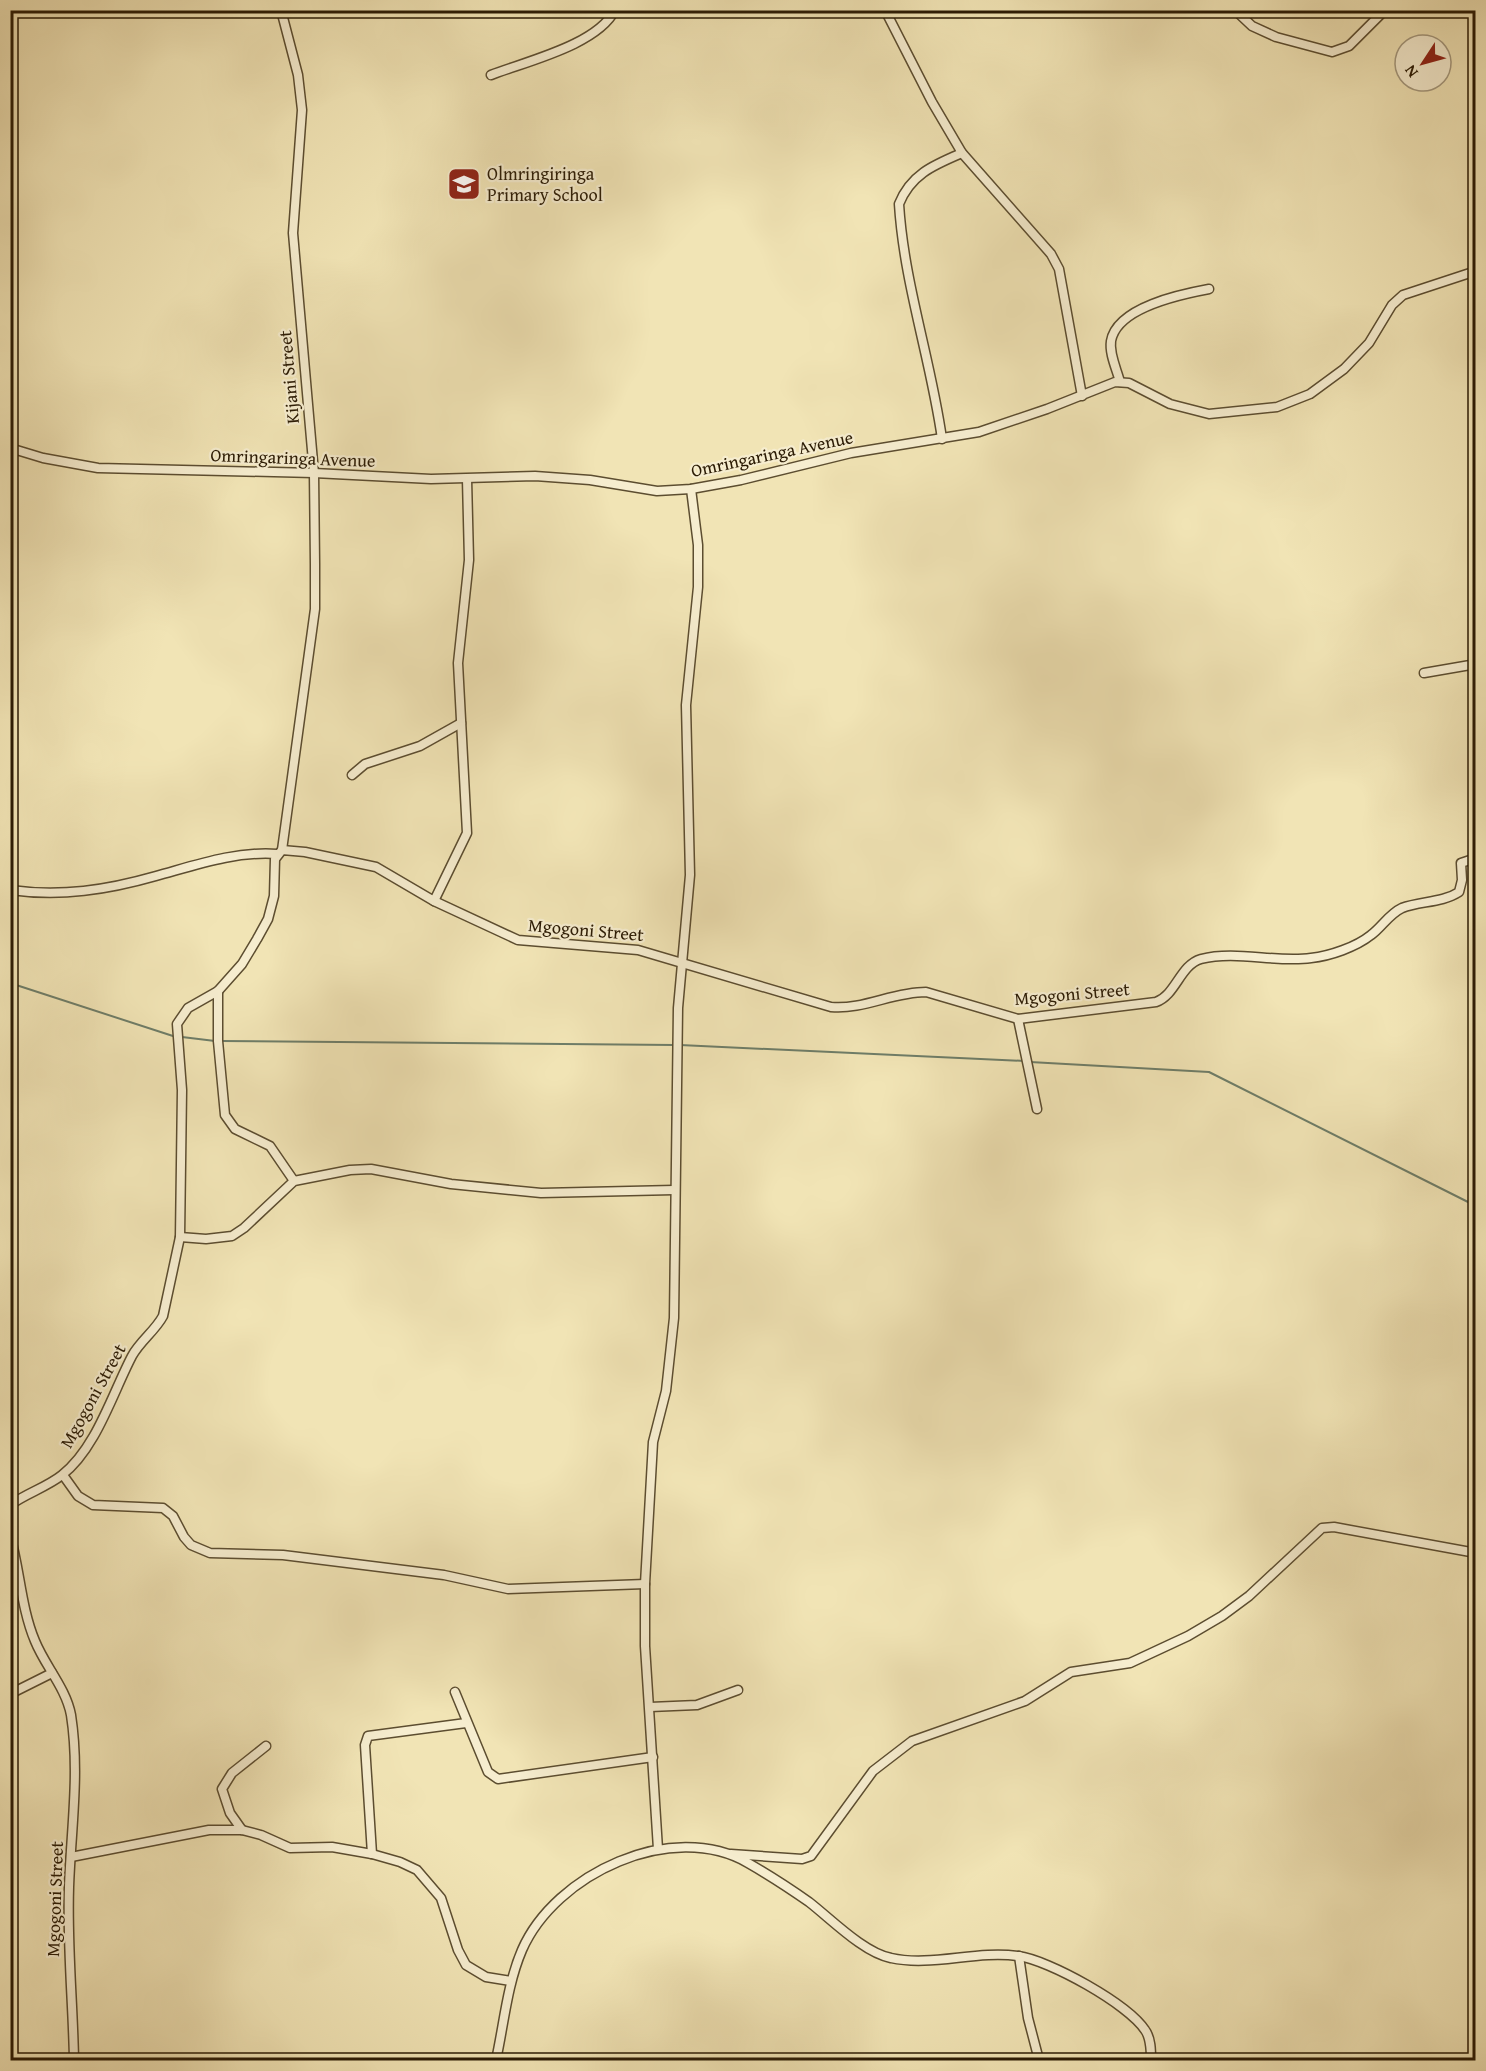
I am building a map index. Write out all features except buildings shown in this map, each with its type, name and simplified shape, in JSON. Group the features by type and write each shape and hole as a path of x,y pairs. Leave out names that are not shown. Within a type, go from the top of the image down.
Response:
{"street":[{"name":"Kijani Street","path":"280,10 298,75 302,110 293,233 314,472 315,609 280,852"},
{"path":"491,75 586,38 603,27 615,10"},
{"path":"885,10 932,102 962,153 1051,254 1059,269 1082,396"},
{"path":"1235,10 1252,26 1276,37 1332,52 1349,46 1385,10"},
{"path":"942,438 933,386 913,300 899,204 904,192 921,172 962,153"},
{"path":"1209,289 1162,300 1126,320 1115,332 1111,342 1120,382 1129,383 1170,404 1209,414 1277,406 1310,394 1344,369 1369,343 1392,305 1403,295 1476,271"},
{"name":"Omringaringa Avenue","path":"10,448 43,458 98,468 314,472 467,479 535,476 590,480 657,490 691,489 741,480 851,453 979,432 1120,382"},
{"path":"434,901 466,833 458,656 469,567 467,479"},
{"path":"658,1849 645,1646 645,1584 653,1442 666,1391 674,1318 678,1008 690,875 686,705 698,587 698,537 691,489"},
{"path":"1424,673 1476,664"},
{"path":"352,776 365,764 420,746 461,723"},
{"path":"10,890 40,894 101,890 230,856 280,852"},
{"name":"Mgogoni Street","path":"10,1505 63,1475 82,1452 113,1399 133,1353 158,1327 163,1316 180,1237 182,1090 177,1024 188,1008 218,991 242,964 268,919 274,896 280,852 305,852 376,867 434,901 518,940 638,950 831,1008 844,1008 914,992 926,992 1018,1019 1156,1002 1166,996 1187,968 1198,960 1213,957 1311,958 1328,954 1371,935 1400,909 1459,892 1462,880 1461,863 1476,858"},
{"path":"218,991 218,1041 225,1115 235,1128 270,1146 294,1181"},
{"path":"1018,1019 1037,1109"},
{"path":"180,1237 206,1239 232,1236 244,1228 294,1181 334,1172 371,1169 450,1184 541,1193 674,1190"},
{"path":"63,1475 84,1502 93,1505 163,1508 173,1516 191,1545 210,1553 283,1555 444,1575 508,1589 645,1584"},
{"path":"496,2061 511,1981 522,1949 555,1901 579,1882 614,1863 658,1849 689,1849 802,1859 811,1856 873,1771 904,1747 1025,1701 1071,1672 1130,1663 1188,1636 1222,1616 1249,1596 1322,1528 1334,1527 1476,1553"},
{"name":"Mgogoni Street","path":"10,1535 28,1624 66,1698 70,1712 76,1764 69,1910 74,2061"},
{"path":"10,1694 52,1673"},
{"path":"650,1707 697,1705 738,1690"},
{"path":"455,1692 488,1772 498,1779 653,1757"},
{"path":"372,1854 365,1745 368,1736 466,1723"},
{"path":"242,1830 230,1813 222,1789 232,1773 266,1746"},
{"path":"71,1857 209,1830 242,1830 261,1834 290,1848 332,1847 372,1854 400,1862 417,1870 429,1881 441,1898 458,1950 466,1965 486,1977 511,1981"},
{"path":"731,1854 787,1887 880,1955 914,1960 992,1954 1019,1956 1046,1964 1084,1984 1136,2018 1147,2032 1151,2061"},
{"path":"1019,1956 1028,2018 1039,2061"}],"waterway":[{"path":"10,983 176,1037"},
{"path":"182,1037 215,1041"},
{"path":"221,1041 674,1045"},
{"path":"680,1045 1025,1061"},
{"path":"1030,1062 1209,1072 1476,1206"}],"place":[{"name":"Olmringiringa Primary School","path":"464,184"}]}
